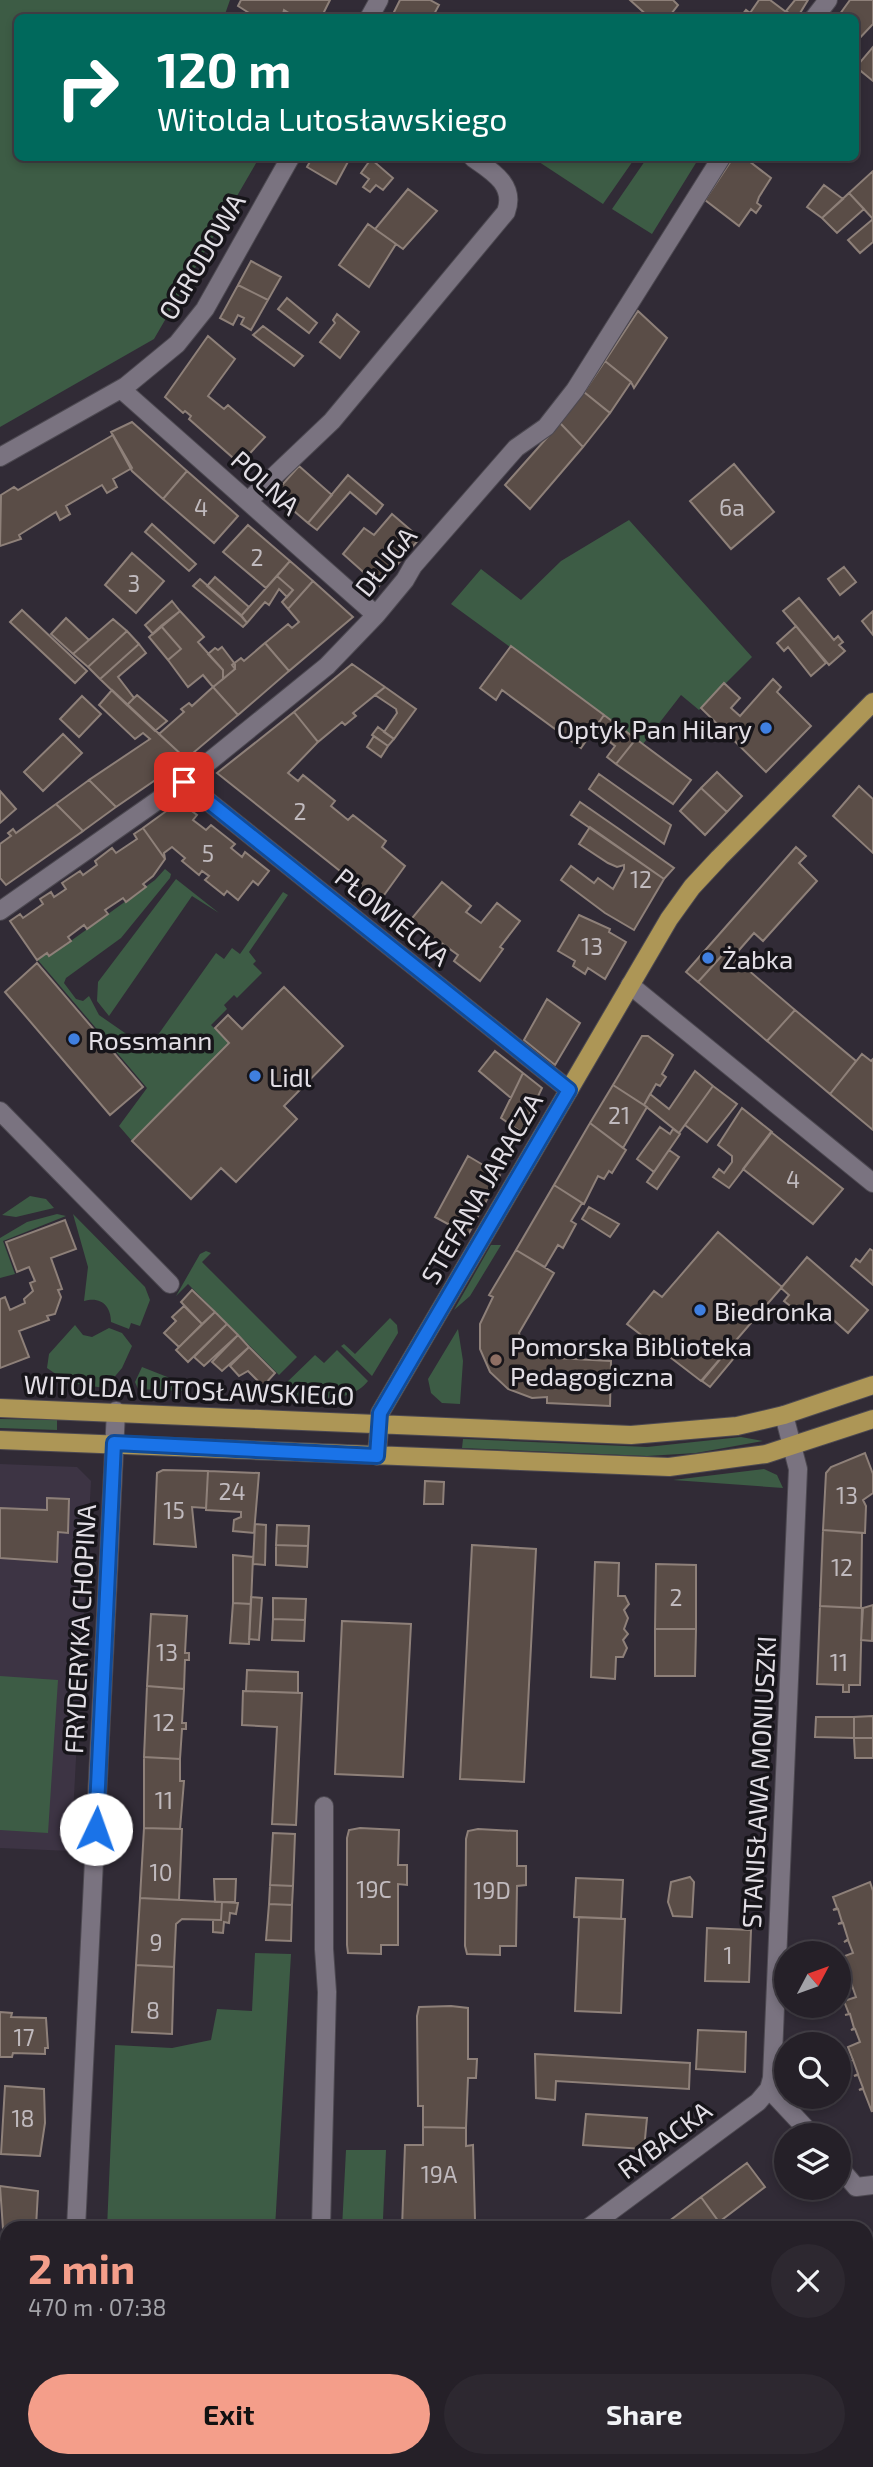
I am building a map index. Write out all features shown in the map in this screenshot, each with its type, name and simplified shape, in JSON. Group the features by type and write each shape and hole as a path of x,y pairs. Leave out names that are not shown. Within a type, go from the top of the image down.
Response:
{"main road":[{"name":"STEFANA JARACZA","path":"377,1456 380,1413 630,985 692,887 873,702"},
{"name":"WITOLDA LUTOSŁAWSKIEGO","path":"0,1408 631,1435 697,1432 784,1415 873,1385"},
{"path":"0,1440 669,1467 717,1462 792,1447 873,1419"}],"street":[{"path":"817,14 828,0"},
{"name":"OGRODOWA","path":"0,457 121,389 160,360 190,330 205,309 288,161"},
{"path":"248,501 332,421 506,212 509,197 504,183 477,161"},
{"name":"DŁUGA","path":"0,911 184,782 318,674 376,615 413,566 516,447 545,427 575,390 719,161"},
{"name":"POLNA","path":"121,389 376,615"},
{"name":"PŁOWIECKA","path":"184,782 569,1090"},
{"path":"630,985 873,1183"},
{"path":"0,1111 170,1284"},
{"name":"FRYDERYKA CHOPINA","path":"76,2221 116,1411"},
{"name":"STANISŁAWA MONIUSZKI","path":"769,2089 798,1469 784,1415"},
{"path":"321,2221 327,1992 324,1806"},
{"path":"769,2089 801,2123"},
{"name":"RYBACKA","path":"597,2221 758,2102 769,2089"},
{"path":"851,2181 856,2187 873,2185"}],"shaded area":[{"path":"0,1464 77,1467 91,1481 71,1851 0,1848"}],"green space":[{"path":"0,0 230,0 225,14 14,14 14,161 257,161 154,339 0,427"},
{"path":"538,161 633,161 603,204"},
{"path":"645,161 697,161 652,234 612,209"},
{"path":"629,520 752,657 699,710 681,695 643,744 451,604 481,569 521,600 561,561"},
{"path":"165,869 171,874 170,878 121,938 66,978 64,983 76,999 83,1001 89,996 99,1015 148,1049 216,953 224,959 232,948 240,954 283,892 288,895 249,952 256,961 253,964 262,973 237,998 234,995 224,1005 227,1009 211,1025 229,1043 132,1141 119,1126 147,1088 37,959 47,953 50,956 155,880"},
{"path":"176,879 219,913 192,896 109,1016 97,1001 98,982"},
{"path":"30,1196 46,1199 54,1208 16,1217 2,1215"},
{"path":"57,1214 66,1216 3,1241 15,1274 0,1278 0,1238 27,1222"},
{"path":"73,1214 145,1287 150,1300 140,1326 131,1323 129,1329 111,1322 109,1311 104,1304 95,1300 84,1301 88,1267"},
{"path":"491,1245 501,1245 470,1296 454,1310"},
{"path":"206,1251 211,1253 202,1262 297,1357 279,1375 188,1284 176,1296 200,1254"},
{"path":"390,1318 397,1325 398,1333 372,1376 341,1346 344,1344 355,1354"},
{"path":"75,1325 83,1335 92,1337 109,1328 122,1333 132,1346 122,1368 105,1388 69,1383 47,1368 49,1354"},
{"path":"458,1329 463,1361 460,1404 442,1403 431,1393 428,1379"},
{"path":"337,1350 368,1381 360,1389 350,1394 328,1398 281,1395 281,1388 315,1355 324,1363"},
{"path":"142,1367 180,1382 182,1391 138,1389 135,1382"},
{"path":"0,1419 57,1420 57,1430 0,1428"},
{"path":"741,1437 763,1441 696,1453 647,1456 462,1448 463,1439 647,1447"},
{"path":"764,1469 777,1475 783,1488 673,1480"},
{"path":"0,1676 58,1680 48,1833 0,1830"},
{"path":"255,1953 291,1954 275,2221 107,2221 115,2045 172,2048 211,2040 217,2009 252,2011"},
{"path":"346,2150 386,2150 383,2219 342,2221"}],"building":[{"path":"241,0 330,0 323,14 290,14 284,10 283,14 251,14 238,6"},
{"path":"400,0 430,0 439,5 434,14 393,14"},
{"path":"630,0 673,0 678,5 671,14 646,14"},
{"path":"759,0 770,0 789,14 743,14 746,10 750,13"},
{"path":"795,0 808,0 799,14 786,11"},
{"path":"850,0 873,0 873,24 859,39 859,14 840,14"},
{"path":"873,47 873,81 859,69 859,63"},
{"path":"310,161 348,161 336,184 307,167"},
{"path":"370,161 373,161 393,178 383,190 376,185 370,192 363,187 369,179 361,173"},
{"path":"731,161 749,161 771,178 759,197 757,203 761,206 756,213 751,209 739,226 705,200"},
{"path":"873,171 873,219 849,193"},
{"path":"824,185 843,199 822,218 807,207"},
{"path":"408,189 437,211 403,249 375,229"},
{"path":"849,193 864,209 837,233 822,218"},
{"path":"873,219 873,242 860,253 848,240"},
{"path":"368,224 396,244 369,287 339,265"},
{"path":"251,261 281,277 268,300 238,285"},
{"path":"238,285 268,300 251,330 241,324 244,318 238,315 233,325 220,318"},
{"path":"287,298 317,323 309,333 278,309"},
{"path":"638,311 667,338 634,388 631,382 605,361"},
{"path":"337,314 359,332 340,358 320,342 335,323 333,320"},
{"path":"263,326 303,356 294,366 253,335"},
{"path":"208,336 235,359 208,396 224,409 228,405 265,437 240,464 189,419 191,416 185,411 183,413 165,397"},
{"path":"605,361 631,382 610,413 584,392"},
{"path":"584,392 610,413 583,447 560,423"},
{"path":"132,422 187,471 163,499 132,471 111,432"},
{"path":"560,423 583,447 530,509 505,485"},
{"path":"113,435 132,468 113,479 117,487 107,493 102,485 66,506 70,514 60,520 56,512 19,535 21,539 0,546 1,495 14,487 18,490"},
{"path":"734,464 774,512 731,549 690,501"},
{"path":"299,466 332,495 308,523 274,494"},
{"path":"187,471 238,516 214,543 163,499"},
{"path":"348,475 383,505 376,514 350,492 317,530 308,523"},
{"path":"392,514 420,538 379,586 343,554 364,528 374,535"},
{"path":"152,524 196,564 189,571 145,532"},
{"path":"248,525 290,561 266,588 223,552"},
{"path":"132,553 164,581 136,613 105,585"},
{"path":"290,561 313,581 288,609 282,602 293,590 277,576"},
{"path":"844,567 856,582 840,595 828,579"},
{"path":"277,576 293,590 287,597 279,589 269,605 265,602 247,623 241,616"},
{"path":"215,577 249,607 241,616 207,586"},
{"path":"200,579 241,615 247,623 243,627 193,586"},
{"path":"313,581 353,617 289,671 265,643 288,624 292,628 299,622 288,609"},
{"path":"799,598 834,640 838,636 843,642 839,645 845,651 829,665 783,611"},
{"path":"172,601 180,611 153,634 145,625"},
{"path":"22,610 87,671 75,683 10,622"},
{"path":"180,611 204,637 198,642 223,670 223,679 213,687 203,675 188,687 168,660 181,649 161,626"},
{"path":"873,611 873,635 862,621"},
{"path":"66,618 89,640 73,654 51,634"},
{"path":"113,619 127,631 88,667 73,654"},
{"path":"161,626 181,649 168,660 149,637"},
{"path":"796,626 826,663 811,676 788,647 784,651 777,643"},
{"path":"127,631 139,644 100,679 88,667"},
{"path":"265,643 289,671 238,715 213,687 235,669 232,665 241,658 244,661"},
{"path":"139,644 146,653 118,677 134,698 127,705 100,679"},
{"path":"511,646 604,715 581,748 502,690 496,700 480,688"},
{"path":"222,647 235,664 235,669 223,679 223,670 208,654 215,648 218,650"},
{"path":"352,664 385,687 353,713 356,716 345,725 342,722 318,742 294,712"},
{"path":"773,679 781,687 777,692 811,726 766,772 701,708 724,683 740,698 731,708 740,716"},
{"path":"213,687 238,715 186,759 159,734 184,712 181,709 189,703 192,706"},
{"path":"385,687 416,709 394,739 384,732 397,713 396,709 375,695"},
{"path":"112,690 186,759 116,807 89,780 150,739 143,733 135,739 99,705"},
{"path":"137,695 167,721 155,731 127,705"},
{"path":"82,696 101,714 79,737 60,719"},
{"path":"294,712 318,742 288,773 298,781 303,775 335,801 331,806 348,820 353,815 386,841 382,847 405,866 379,902 217,773"},
{"path":"604,715 636,739 616,764 607,757 615,746 594,730"},
{"path":"378,727 394,739 388,746 372,735"},
{"path":"63,734 82,753 43,791 24,772"},
{"path":"374,736 388,746 381,757 367,747"},
{"path":"636,739 691,780 673,804 616,764"},
{"path":"636,739 691,780 673,804 616,764"},
{"path":"717,772 742,796 727,812 701,788"},
{"path":"599,774 671,825 664,844 589,789"},
{"path":"89,780 116,807 83,831 56,804"},
{"path":"859,786 873,799 873,853 833,816"},
{"path":"701,788 727,812 705,835 680,811"},
{"path":"0,791 16,809 0,823"},
{"path":"580,802 674,868 664,879 571,815"},
{"path":"56,804 83,831 6,885 0,878 0,844 11,836 8,833 13,829 16,833"},
{"path":"176,804 185,806 197,815 193,820 206,830 211,825 235,844 231,848 242,857 245,852 269,871 258,885 253,881 238,900 227,891 224,895 205,880 209,876 202,871 199,875 182,861 185,858 172,847 164,853 165,859 143,828"},
{"path":"590,827 664,879 634,930 605,913 561,880 571,866 594,883 598,878 613,889 624,869 624,865 617,867 608,863 579,844"},
{"path":"143,828 165,859 153,876 143,884 146,887 126,902 123,898 105,910 108,914 87,929 84,925 68,937 71,941 49,956 47,953 37,960 10,921 20,914 23,918 43,904 40,899 51,892 54,897 66,889 62,883 80,871 83,875 97,865 95,861 112,848 116,853 137,839 134,834"},
{"path":"796,847 806,856 799,863 817,881 763,941 754,933 733,957 726,951 698,982 686,972"},
{"path":"442,882 471,906 466,912 481,923 497,903 520,921 500,947 503,949 480,981 454,961 458,955 440,942 436,945 408,923"},
{"path":"579,915 610,929 609,932 626,942 605,979 588,968 585,974 573,966 575,961 558,951"},
{"path":"726,951 795,1010 767,1041 698,982"},
{"name":"Rossmann","path":"37,963 143,1087 110,1115 5,992"},
{"name":"Lidl","path":"284,987 343,1046 284,1106 297,1119 236,1182 221,1168 191,1199 132,1141 229,1043 215,1028 228,1015 242,1029"},
{"path":"547,999 580,1023 555,1065 524,1040"},
{"path":"795,1010 856,1061 830,1094 767,1041"},
{"path":"642,1036 648,1036 673,1055 662,1074 666,1077 660,1086 656,1084 644,1105 613,1085"},
{"path":"495,1051 523,1073 511,1098 479,1071"},
{"path":"862,1054 871,1061 873,1059 873,1130 830,1094"},
{"path":"695,1071 713,1086 679,1133 644,1105 650,1094 669,1109"},
{"path":"523,1073 542,1088 521,1132 501,1118"},
{"path":"613,1085 647,1107 623,1148 590,1123"},
{"path":"713,1086 737,1104 707,1142 685,1125"},
{"path":"742,1108 772,1132 729,1188 713,1177 719,1169 724,1173 732,1162 732,1156 718,1145"},
{"path":"590,1123 626,1150 612,1173 609,1171 604,1179 598,1176 584,1204 554,1185"},
{"path":"660,1127 670,1134 673,1129 680,1134 654,1172 637,1159"},
{"path":"771,1132 843,1189 813,1224 743,1169"},
{"path":"669,1150 679,1157 657,1189 647,1182"},
{"path":"468,1156 500,1175 468,1235 435,1217"},
{"path":"554,1185 582,1203 571,1221 576,1224 563,1248 558,1245 545,1267 516,1250"},
{"path":"589,1207 619,1224 610,1237 582,1219"},
{"path":"65,1220 76,1249 51,1258 62,1289 58,1290 61,1297 55,1314 47,1316 49,1320 19,1331 29,1357 0,1368 0,1299 5,1297 10,1310 25,1303 24,1299 33,1291 30,1283 35,1281 29,1267 17,1272 6,1242"},
{"name":"Biedronka","path":"718,1232 782,1287 701,1381 627,1324 654,1291 662,1297"},
{"path":"870,1249 873,1251 873,1285 851,1266 856,1259 860,1262"},
{"path":"516,1250 554,1273 519,1333 523,1349 538,1357 611,1361 610,1406 547,1403 547,1397 532,1398 508,1389 490,1372 480,1349 480,1324 493,1297 489,1295"},
{"path":"807,1257 868,1310 848,1333 819,1307 794,1309 784,1301 789,1295 781,1288"},
{"path":"192,1290 215,1312 202,1324 181,1302"},
{"path":"184,1306 202,1324 179,1347 164,1333 176,1321 172,1317"},
{"path":"215,1312 227,1324 188,1362 176,1350"},
{"path":"227,1324 238,1335 204,1366 194,1357"},
{"path":"238,1335 249,1347 222,1371 212,1362"},
{"path":"731,1346 739,1352 710,1387 702,1381"},
{"path":"249,1347 275,1373 265,1384 261,1384 248,1371 239,1376 230,1366"},
{"path":"865,1453 873,1474 873,1493 863,1500 866,1506 865,1533 823,1530 826,1473 831,1467"},
{"path":"163,1470 208,1471 206,1508 192,1507 196,1547 154,1544 157,1473"},
{"path":"208,1471 259,1473 254,1533 233,1531 234,1520 241,1517 241,1512 206,1510"},
{"path":"425,1481 444,1482 443,1504 424,1504"},
{"path":"47,1498 69,1499 68,1533 58,1532 57,1562 0,1558 0,1508 47,1510"},
{"path":"255,1524 266,1525 265,1565 253,1564"},
{"path":"277,1525 309,1526 308,1546 276,1545"},
{"path":"823,1530 862,1533 861,1608 820,1606"},
{"path":"276,1545 308,1546 307,1567 276,1565"},
{"path":"472,1545 536,1549 524,1782 460,1779"},
{"path":"233,1555 253,1557 251,1604 233,1603"},
{"path":"595,1562 619,1563 618,1596 625,1596 629,1604 624,1610 628,1618 624,1629 628,1634 623,1640 627,1648 623,1657 616,1657 615,1679 591,1677"},
{"path":"656,1564 696,1565 696,1629 655,1629"},
{"path":"251,1597 262,1598 259,1640 249,1639"},
{"path":"273,1598 306,1599 305,1620 273,1619"},
{"path":"233,1603 251,1604 249,1644 230,1643"},
{"path":"873,1605 872,1641 861,1640 863,1608"},
{"path":"820,1606 862,1608 860,1685 849,1685 849,1692 843,1692 843,1685 817,1684"},
{"path":"151,1614 187,1616 185,1653 189,1653 189,1660 185,1660 184,1689 147,1686"},
{"path":"273,1619 305,1620 304,1641 272,1640"},
{"path":"342,1621 411,1624 403,1777 335,1774"},
{"path":"655,1629 696,1629 695,1676 655,1676"},
{"path":"247,1670 298,1672 298,1693 246,1691"},
{"path":"147,1686 184,1689 182,1723 186,1723 186,1729 182,1729 180,1759 144,1757"},
{"path":"243,1691 302,1693 296,1825 272,1824 277,1727 242,1725"},
{"path":"873,1716 873,1738 854,1738 854,1717"},
{"path":"816,1717 854,1717 854,1738 815,1737"},
{"path":"854,1738 873,1738 873,1758 855,1758"},
{"path":"144,1757 180,1759 180,1781 184,1781 180,1829 144,1828"},
{"path":"144,1828 182,1829 179,1900 140,1898"},
{"path":"349,1830 399,1830 398,1865 407,1865 407,1885 398,1884 398,1945 381,1945 381,1954 348,1953 347,1838"},
{"path":"468,1831 517,1831 517,1866 526,1866 526,1885 517,1886 516,1946 500,1946 500,1955 467,1954 465,1946 466,1839"},
{"path":"273,1833 295,1834 293,1886 270,1885"},
{"path":"690,1877 694,1882 692,1917 673,1916 668,1902 671,1882"},
{"path":"576,1878 623,1880 621,1919 574,1917"},
{"path":"214,1879 236,1879 235,1902 215,1902"},
{"path":"870,1882 873,1891 872,2112 863,2089 859,2090 863,2088 858,2075 854,2076 858,2074 851,2055 851,2046 860,2042 855,2029 851,2030 854,2028 851,1999 856,1997 851,1983 853,1953 851,1941 845,1941 848,1939 843,1923 838,1924 842,1922 838,1909 833,1910 837,1908 833,1897"},
{"path":"270,1885 293,1886 292,1905 269,1904"},
{"path":"140,1898 222,1902 221,1920 182,1919 176,1924 174,1967 136,1965"},
{"path":"222,1902 238,1903 236,1914 230,1913 229,1923 224,1922 223,1933 213,1932 213,1920 221,1920"},
{"path":"269,1904 292,1905 291,1941 266,1940"},
{"path":"579,1917 625,1919 621,2013 575,2011"},
{"path":"707,1928 751,1930 749,1982 705,1981"},
{"path":"136,1965 174,1967 172,2034 132,2032"},
{"path":"419,2007 468,2008 468,2059 477,2059 476,2078 468,2078 466,2128 423,2127 423,2106 418,2106"},
{"path":"0,2012 12,2013 11,2017 46,2018 48,2048 45,2048 45,2054 13,2053 12,2057 0,2057"},
{"path":"698,2030 746,2032 745,2072 696,2069"},
{"path":"535,2054 690,2063 689,2089 556,2081 555,2100 536,2098"},
{"path":"5,2086 44,2089 45,2123 40,2156 1,2154"},
{"path":"586,2114 647,2118 644,2149 583,2145"},
{"path":"423,2127 466,2128 466,2146 473,2145 475,2220 402,2221 405,2145 423,2145"},
{"path":"747,2163 765,2187 720,2221 701,2197"},
{"path":"0,2186 38,2191 36,2221 2,2221"},
{"path":"701,2197 718,2221 669,2221"}],"place":[{"name":"Optyk Pan Hilary","path":"766,728"},
{"name":"Żabka","path":"708,958"},
{"name":"Rossmann","path":"74,1039"},
{"name":"Lidl","path":"255,1076"},
{"name":"Biedronka","path":"700,1310"},
{"name":"Pomorska Biblioteka Pedagogiczna","path":"496,1360"}],"route":[{"path":"96,1829 114,1443 377,1456 380,1413 569,1090 184,782"}]}
